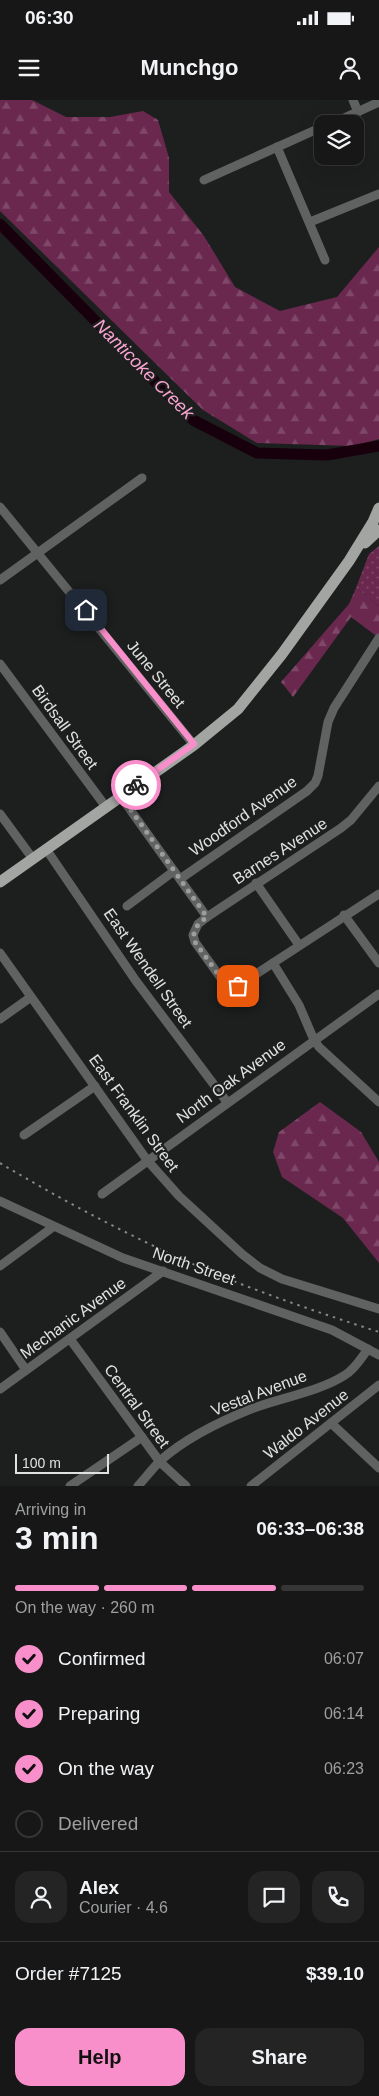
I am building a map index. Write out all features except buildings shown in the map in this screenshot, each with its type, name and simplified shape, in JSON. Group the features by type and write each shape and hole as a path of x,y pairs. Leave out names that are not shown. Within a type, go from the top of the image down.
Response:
{"main road":[{"path":"0,882 194,744 230,716 252,693 282,654 349,561 373,522 379,508"},
{"path":"349,561 379,530"}],"street":[{"path":"353,100 358,112"},
{"path":"351,115 379,102"},
{"path":"204,180 314,131"},
{"path":"277,147 325,260"},
{"path":"310,222 379,194"},
{"path":"0,580 142,478"},
{"name":"June Street","path":"0,507 194,744"},
{"name":"Woodford Avenue","path":"180,880 315,783 328,722 334,708 379,638"},
{"name":"Birdsall Street","path":"0,664 106,807"},
{"name":"Barnes Avenue","path":"273,962 233,989 228,988 195,942 193,935 198,924 207,917 351,820 379,786"},
{"path":"121,796 207,917"},
{"path":"0,814 33,859"},
{"name":"East Wendell Street","path":"46,849 136,981 227,1102"},
{"path":"127,906 174,871"},
{"path":"256,883 299,945"},
{"path":"379,894 273,962 299,1005 314,1040 379,1102"},
{"path":"344,915 379,963"},
{"name":"East Franklin Street","path":"0,953 147,1160 179,1196 260,1268 282,1279 379,1309"},
{"name":"North Oak Avenue","path":"102,1194 379,994"},
{"path":"0,1019 31,997"},
{"path":"24,1135 94,1086"},
{"name":"North Street","path":"0,1201 123,1258 332,1330 379,1355"},
{"path":"0,1266 53,1227"},
{"name":"Mechanic Avenue","path":"0,1388 163,1271"},
{"path":"0,1332 26,1370"},
{"name":"Central Street","path":"70,1339 160,1462 186,1486"},
{"name":"Vestal Avenue","path":"138,1486 160,1462 183,1444 251,1409 332,1382 346,1374 356,1365 368,1349"},
{"name":"Waldo Avenue","path":"250,1486 379,1385"},
{"path":"331,1423 377,1462"},
{"path":"70,1486 142,1437"}],"green space":[{"path":"0,100 32,100 66,117 110,117 143,111 158,120 169,158 169,192 204,236 235,287 280,311 337,297 379,247 379,439 353,446 257,443 203,410 0,211"},
{"path":"379,546 379,606 356,588 369,554"},
{"path":"356,588 379,606 379,638 351,617 293,697 281,682 349,604"},
{"path":"320,1102 361,1132 379,1162 379,1263 343,1218 282,1177 273,1152 279,1132"}],"waterway":[{"name":"Nanticoke Creek","path":"0,224 193,420 257,453 327,455 379,446"}],"railway":[{"path":"0,1163 91,1215 186,1261 257,1290 379,1332"}],"way so far":[{"path":"136,785 121,796 207,917 195,929 193,935 195,942 228,988 233,989 238,986"}],"route":[{"path":"86,610 194,744 136,785"}]}
